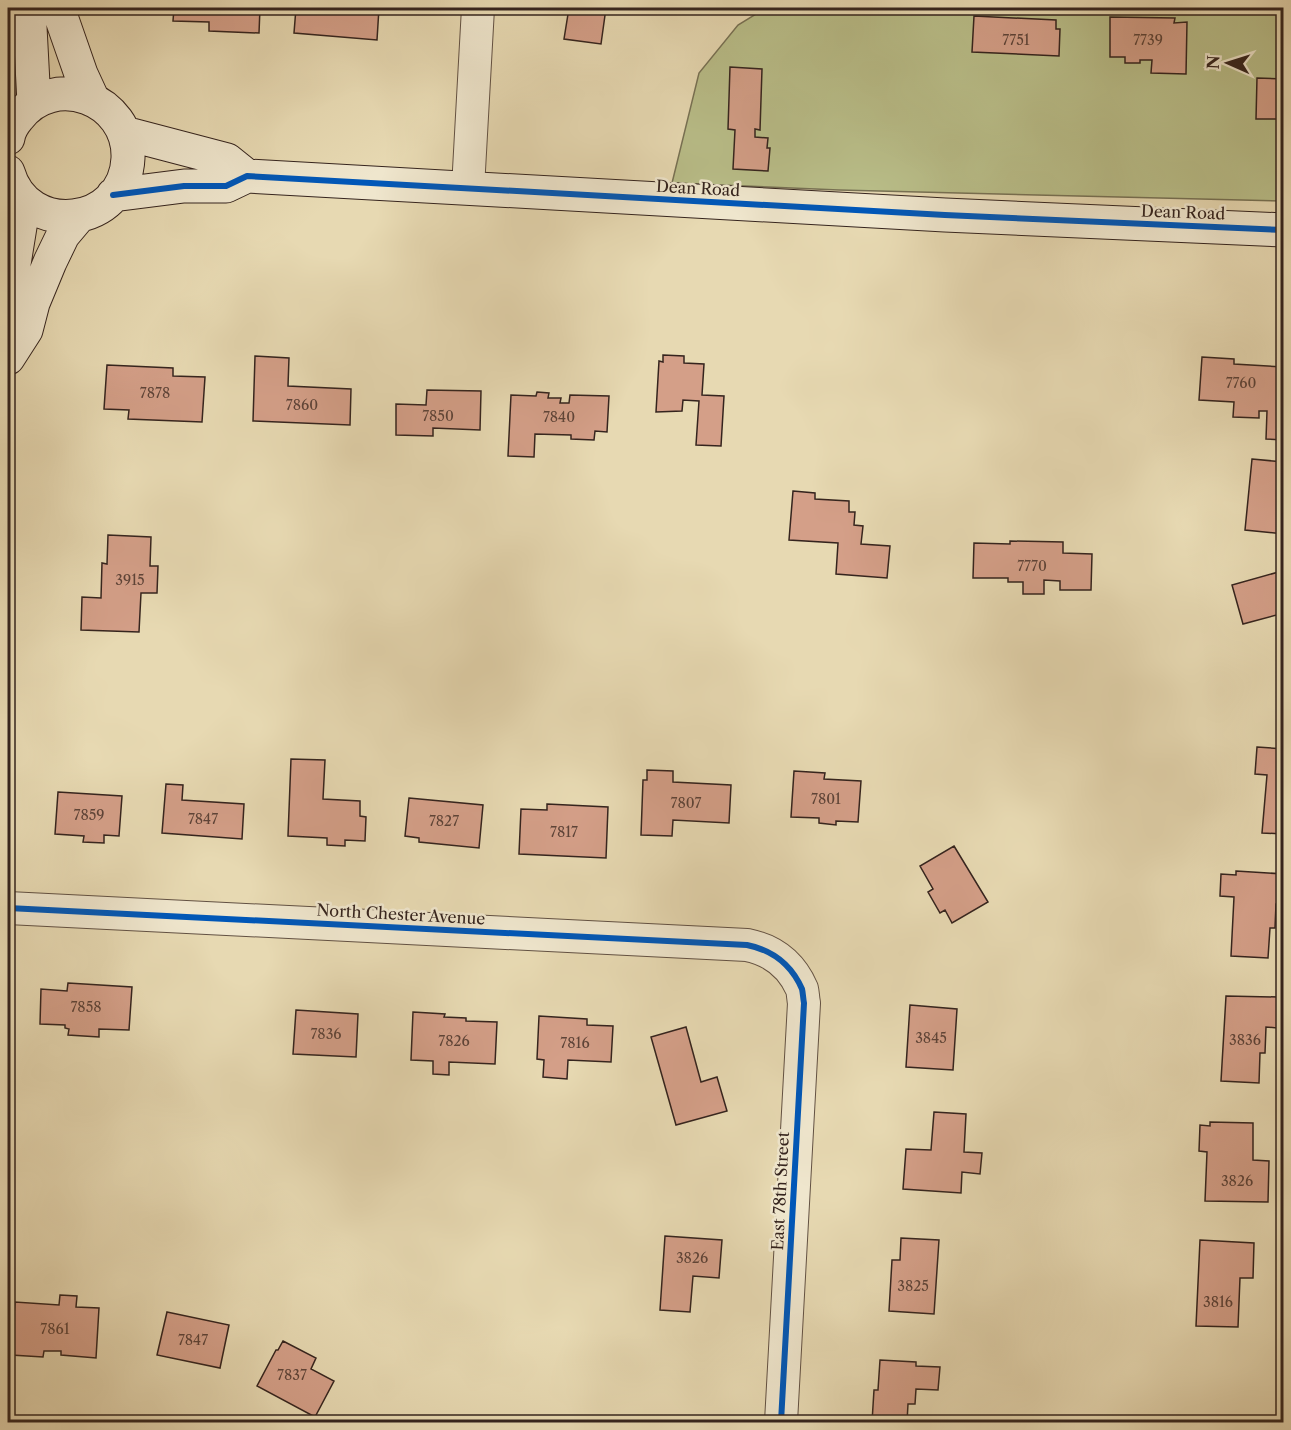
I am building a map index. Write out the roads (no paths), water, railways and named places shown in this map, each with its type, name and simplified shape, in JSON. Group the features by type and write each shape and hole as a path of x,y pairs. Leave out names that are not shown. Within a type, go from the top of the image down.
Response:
{"street":[{"path":"16,122 29,8"},
{"path":"58,8 81,74 93,100"},
{"path":"468,188 478,8"},
{"path":"13,186 48,214 63,217 79,216 98,208 113,195 126,171 128,158 124,133 116,118 93,100 76,94 57,94 16,122"},
{"path":"124,133 226,160 247,176"},
{"name":"Dean Road","path":"113,195 184,186 226,186 247,176 945,215 1284,230"},
{"path":"8,301 13,186"},
{"path":"8,358 26,330 33,303 63,235 79,216"},
{"name":"North Chester Avenue","path":"8,908 747,945 764,949 787,965"},
{"name":"East 78th Street","path":"780,1422 804,1003 801,988 787,965"}]}
